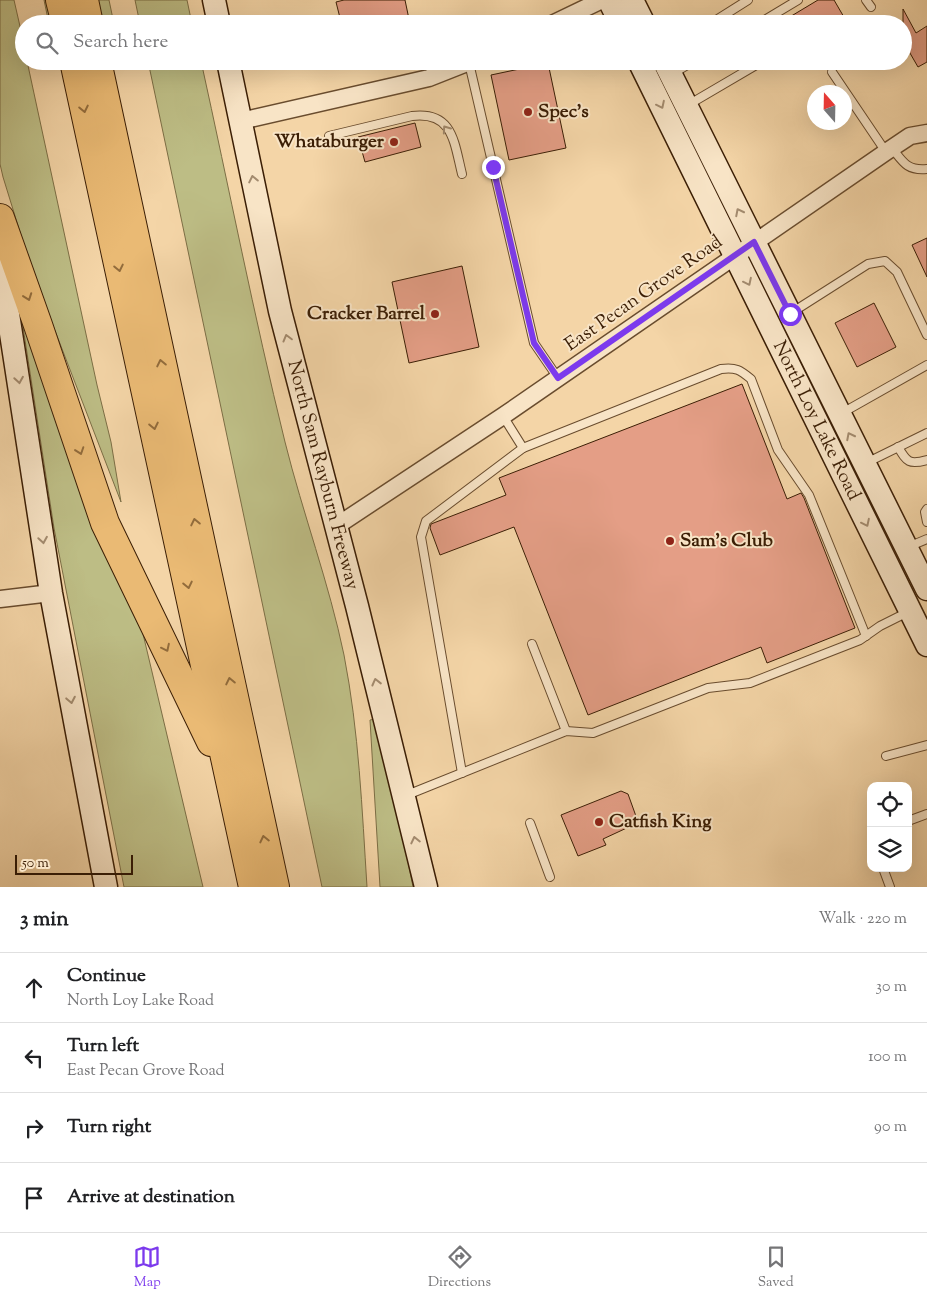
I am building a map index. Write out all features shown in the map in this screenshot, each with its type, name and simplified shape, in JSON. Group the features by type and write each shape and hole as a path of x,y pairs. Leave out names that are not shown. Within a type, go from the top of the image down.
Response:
{"highway":[{"path":"60,0 64,15"},
{"path":"84,0 87,15"},
{"path":"76,70 253,887"},
{"path":"99,70 275,887"},
{"path":"0,218 105,523 231,782"}],"main road":[{"path":"214,0 217,15"},
{"path":"609,0 616,15"},
{"path":"632,0 640,15"},
{"name":"North Sam Rayburn Freeway","path":"230,70 280,311 405,796 426,887"},
{"name":"North Loy Lake Road","path":"643,70 927,645"},
{"name":"North Loy Lake Road","path":"668,70 927,589"},
{"path":"0,262 50,593 106,887"}],"street":[{"path":"571,15 602,0"},
{"path":"240,121 429,78 450,70"},
{"name":"East Pecan Grove Road","path":"335,527 503,416 910,136 927,133"},
{"path":"0,600 50,593"}],"lane":[{"path":"724,15 748,0"},
{"path":"773,15 798,0"},
{"path":"866,0 871,7"},
{"path":"473,70 534,343 558,378"},
{"path":"686,106 748,70"},
{"path":"832,72 889,150 905,164 917,170 927,169"},
{"path":"329,136 412,116 424,114 436,117 447,127 454,143 462,174"},
{"path":"790,314 868,264 884,261 898,272 927,335"},
{"path":"840,414 927,365"},
{"path":"462,773 421,538 426,521 523,448 721,369 731,368 742,371 751,380 778,450 809,495 866,636"},
{"path":"503,416 523,448"},
{"path":"864,464 927,433"},
{"path":"898,447 906,460 915,464 927,460"},
{"path":"927,509 925,512 927,522"},
{"path":"906,548 927,538"},
{"path":"405,796 566,731 593,733 708,688 750,683 860,640 880,626 910,611"},
{"path":"532,644 566,731"},
{"path":"886,756 927,744"},
{"path":"912,820 927,814"},
{"path":"530,823 550,878"},
{"path":"884,872 890,887"}],"green space":[{"path":"0,0 14,0 17,15 15,15 15,70 29,70 111,442 121,502 32,271 0,164"},
{"path":"44,0 109,0 112,15 47,15"},
{"path":"135,0 187,0 190,15 138,15"},
{"path":"150,70 203,70 252,300 285,442 331,601 344,655 357,742 367,887 322,887"},
{"path":"17,288 139,617 203,887 124,887 54,528"},
{"path":"375,719 393,784 413,887 380,887 370,720"}],"building":[{"path":"344,0 405,0 408,15 339,15 336,2"},
{"path":"818,0 834,0 843,15 793,15"},
{"path":"912,26 916,33 927,26 927,62 918,67 912,57"},
{"name":"Spec's","path":"515,70 549,70 566,148 509,160 491,75"},
{"name":"Whataburger","path":"415,123 421,147 365,162 358,137"},
{"path":"927,238 927,277 912,245"},
{"name":"Cracker Barrel","path":"462,266 479,347 409,363 392,282"},
{"path":"874,303 896,347 857,367 835,323"},
{"name":"Sam's Club","path":"742,384 787,499 801,493 804,498 855,628 767,663 761,647 588,715 514,527 440,555 430,528 431,524 506,495 499,478"},
{"name":"Catfish King","path":"621,791 628,794 637,819 631,826 603,839 606,845 578,856 561,815"}],"place":[{"name":"Spec's","path":"528,112"},
{"name":"Whataburger","path":"394,142"},
{"name":"Cracker Barrel","path":"435,314"},
{"name":"Sam's Club","path":"670,541"},
{"name":"Catfish King","path":"599,822"}],"route":[{"path":"493,167 534,343 558,378 754,242 790,314"}]}
